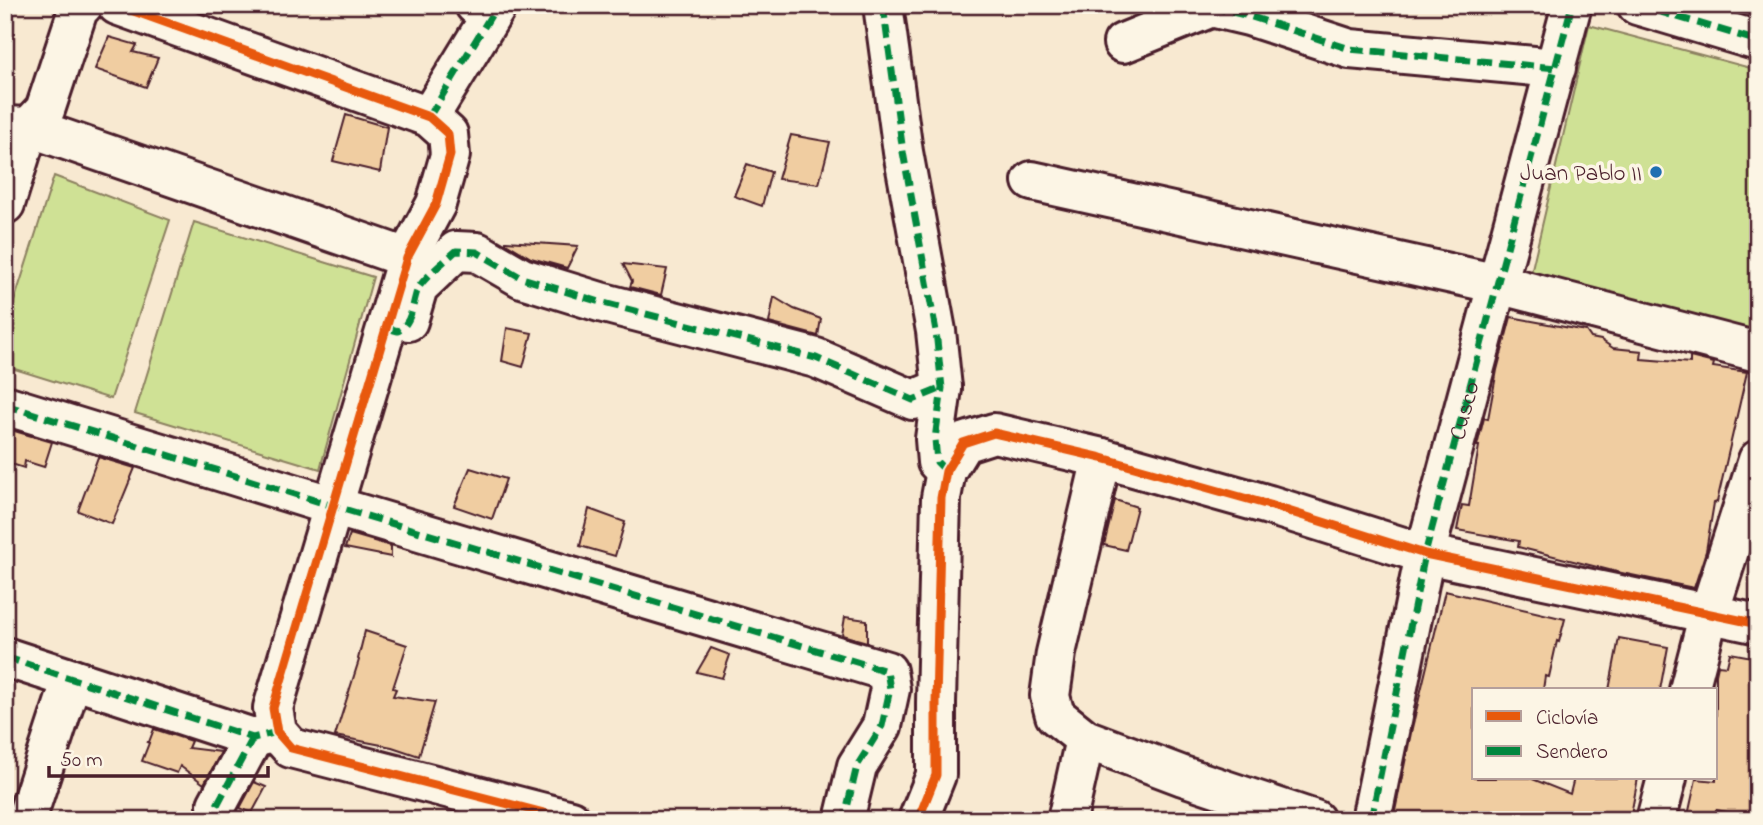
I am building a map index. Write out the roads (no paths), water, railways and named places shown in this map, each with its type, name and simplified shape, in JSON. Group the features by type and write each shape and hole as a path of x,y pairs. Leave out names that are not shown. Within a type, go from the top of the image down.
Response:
{"street":[{"path":"5,204 17,127 45,110 78,10 83,5"},
{"path":"117,5 429,117 448,134 450,155 436,204 407,258 265,735 217,805"},
{"path":"429,117 495,9 475,5"},
{"path":"883,5 904,152 936,331 942,388 935,439 937,462 946,471"},
{"name":"Cusco","path":"1371,820 1425,554 1572,5"},
{"path":"1637,5 1758,41"},
{"path":"1123,43 1213,6 1350,49 1556,68"},
{"path":"17,127 407,258"},
{"path":"1032,181 1497,284 1758,352"},
{"path":"387,328 398,331 405,327 418,287 456,251 477,252 522,278 600,302 816,358 913,400 942,388"},
{"path":"5,405 887,671 890,689 881,726 857,766 844,820"},
{"path":"918,820 936,775 941,498 946,471 963,443 994,433 1102,458 1269,505 1425,554 1758,624"},
{"path":"1102,458 1056,653 1050,696 1055,715 1085,739 1183,776 1315,820"},
{"path":"1690,688 1709,612 1758,460"},
{"path":"5,657 265,735 291,748 571,820"},
{"path":"26,820 72,679"},
{"path":"1067,820 1085,739"},
{"path":"1656,820 1666,780"}],"place":[{"name":"Juan Pablo II","path":"1656,172"}]}
